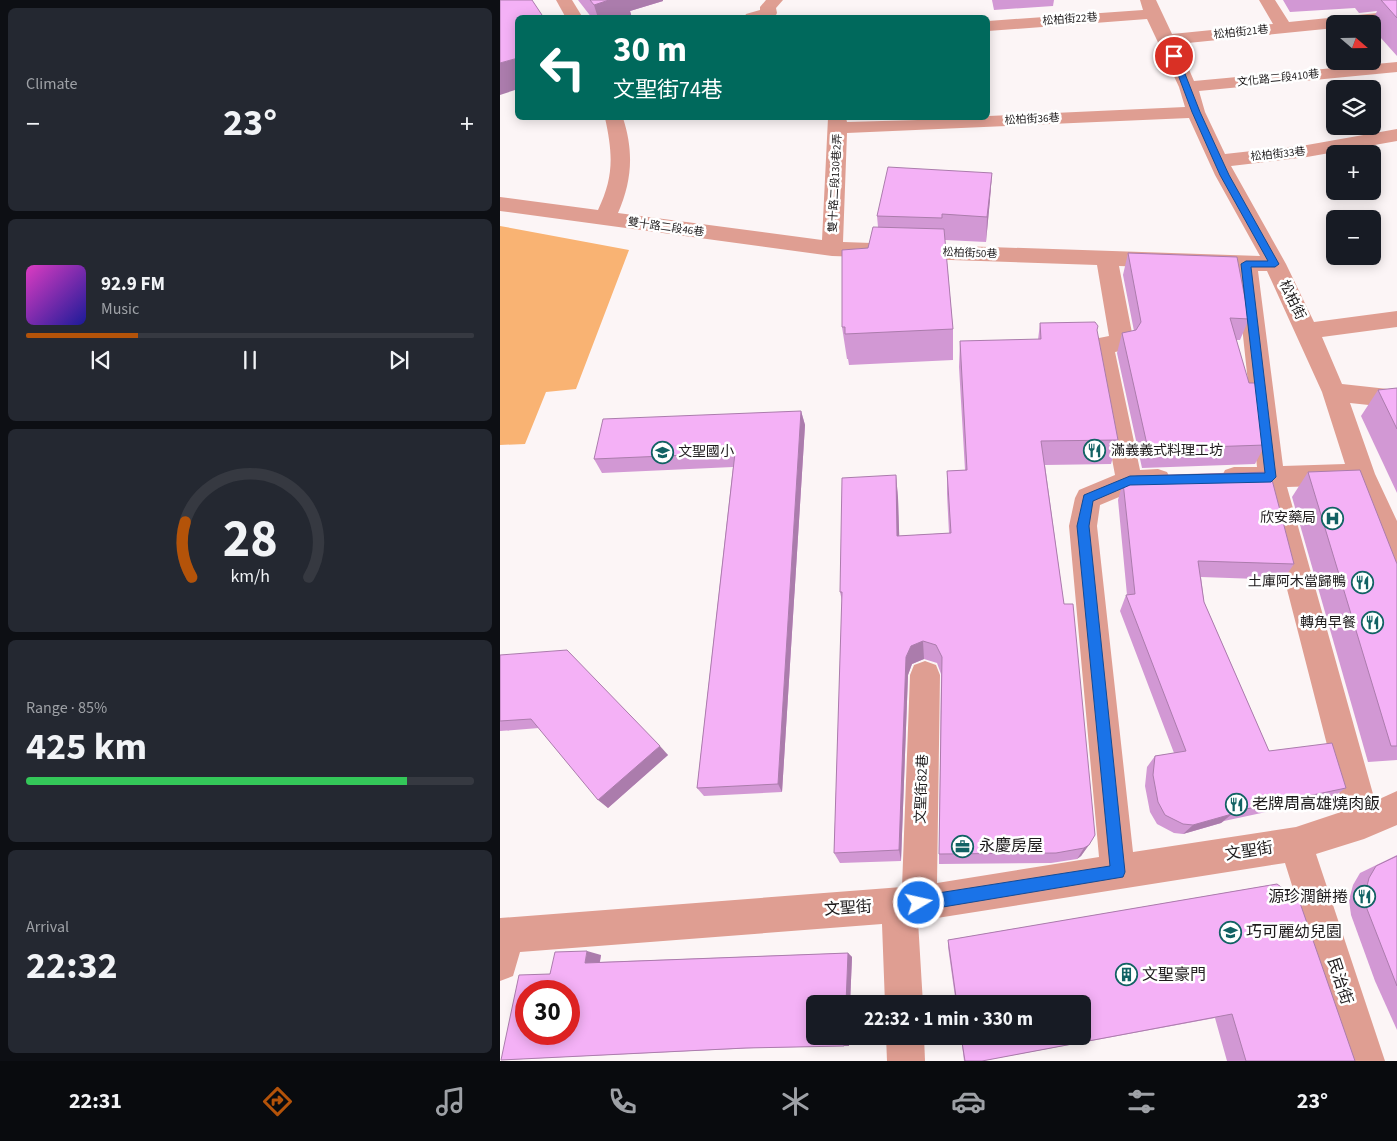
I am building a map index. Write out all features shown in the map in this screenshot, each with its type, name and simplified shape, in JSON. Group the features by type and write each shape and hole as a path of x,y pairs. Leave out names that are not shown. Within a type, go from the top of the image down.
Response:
{"street":[{"path":"564,0 574,15"},
{"path":"1110,0 1117,16"},
{"path":"1267,0 1284,27"},
{"name":"松柏街22巷","path":"990,26 1117,16 1150,7"},
{"name":"松柏街","path":"1150,7 1188,87 1196,112 1224,175 1275,264 1307,331 1334,392 1362,474 1397,551"},
{"path":"760,15 774,10"},
{"name":"松柏街21巷","path":"1167,40 1397,16"},
{"name":"文化路二段410巷","path":"1188,87 1397,67"},
{"name":"松柏街36巷","path":"990,118 1196,112"},
{"path":"605,218 617,192 623,165 614,120"},
{"name":"松柏街36巷","path":"838,123 936,120"},
{"name":"雙十路二段130巷2弄","path":"832,249 838,123"},
{"name":"松柏街33巷","path":"1219,161 1307,151 1397,135"},
{"name":"雙十路二段46巷","path":"500,204 832,249"},
{"name":"松柏街50巷","path":"832,249 1275,264"},
{"path":"1107,258 1122,343 1103,350 1130,481"},
{"path":"1246,264 1271,477 1364,822"},
{"path":"1307,331 1397,319"},
{"path":"1334,392 1397,399"},
{"path":"1214,479 1362,474"},
{"path":"1118,872 1096,670 1083,526 1088,498 1130,481 1186,479"},
{"name":"文聖街82巷","path":"904,995 925,675"},
{"name":"文聖街","path":"502,945 659,922 909,904 1296,844 1364,822 1397,808"},
{"name":"民治街","path":"1296,844 1366,1061"},
{"path":"905,1045 906,1061"}],"shaded area":[{"path":"500,226 629,250 576,389 546,392 525,444 500,445"}],"building":[{"path":"500,0 532,0 542,15 515,15 515,59 500,63"},
{"path":"590,0 609,0 594,5"},
{"path":"1381,0 1397,0 1397,18"},
{"path":"888,167 992,173 987,217 942,214 942,218 877,216"},
{"path":"873,227 944,229 953,329 845,334 845,327 842,327 842,250 868,248"},
{"path":"1128,253 1237,257 1249,319 1230,318 1249,383 1256,383 1265,445 1148,449 1122,333 1136,330 1141,322"},
{"path":"1095,322 1098,326 1097,330 1118,440 1041,441 1064,604 1073,604 1095,835 1089,845 1084,848 1056,853 939,854 942,657 936,645 923,641 911,646 906,657 899,850 834,853 842,592 840,592 842,478 896,475 897,536 951,533 947,471 967,470 960,341 1041,339 1040,323"},
{"path":"1397,388 1397,429 1378,390"},
{"path":"801,411 778,784 697,788 735,453 594,459 603,419"},
{"path":"1360,470 1397,564 1397,746 1391,746 1308,472"},
{"path":"1270,472 1294,564 1198,561 1204,602 1269,751 1332,743 1346,788 1232,812 1232,814 1193,825 1183,824 1165,815 1158,802 1153,775 1155,756 1186,751 1126,595 1135,594 1123,482 1137,476"},
{"path":"567,650 660,746 598,800 531,719 500,721 500,655"},
{"path":"1397,856 1397,986 1367,909 1365,894 1369,878 1376,866"},
{"name":"文聖豪門","path":"1277,884 1299,900 1355,1061 1246,1061 1232,1014 1091,1041 1091,995 956,995 948,940"},
{"path":"587,951 585,963 848,953 846,995 806,995 806,1045 844,1046 746,1048 501,1060 515,994 515,1045 580,1045 580,980 518,980 519,975 550,974 555,952"},
{"name":"文聖豪門","path":"962,1045 1067,1045 982,1061 965,1061"}],"place":[{"name":"滿義義式料理工坊","path":"1095,451"},
{"name":"文聖國小","path":"662,452"},
{"name":"欣安藥局","path":"1332,518"},
{"name":"土庫阿木當歸鴨","path":"1362,582"},
{"name":"轉角早餐","path":"1372,623"},
{"name":"老牌周高雄燒肉飯","path":"1236,804"},
{"name":"永慶房屋","path":"963,846"},
{"name":"源珍潤餅捲","path":"1364,897"},
{"name":"巧可麗幼兒園","path":"1230,932"},
{"name":"文聖豪門","path":"1126,975"}],"route":[{"path":"919,903 1118,872 1096,670 1083,526 1088,498 1130,481 1271,477 1246,264 1275,264 1224,175 1174,56"}]}
